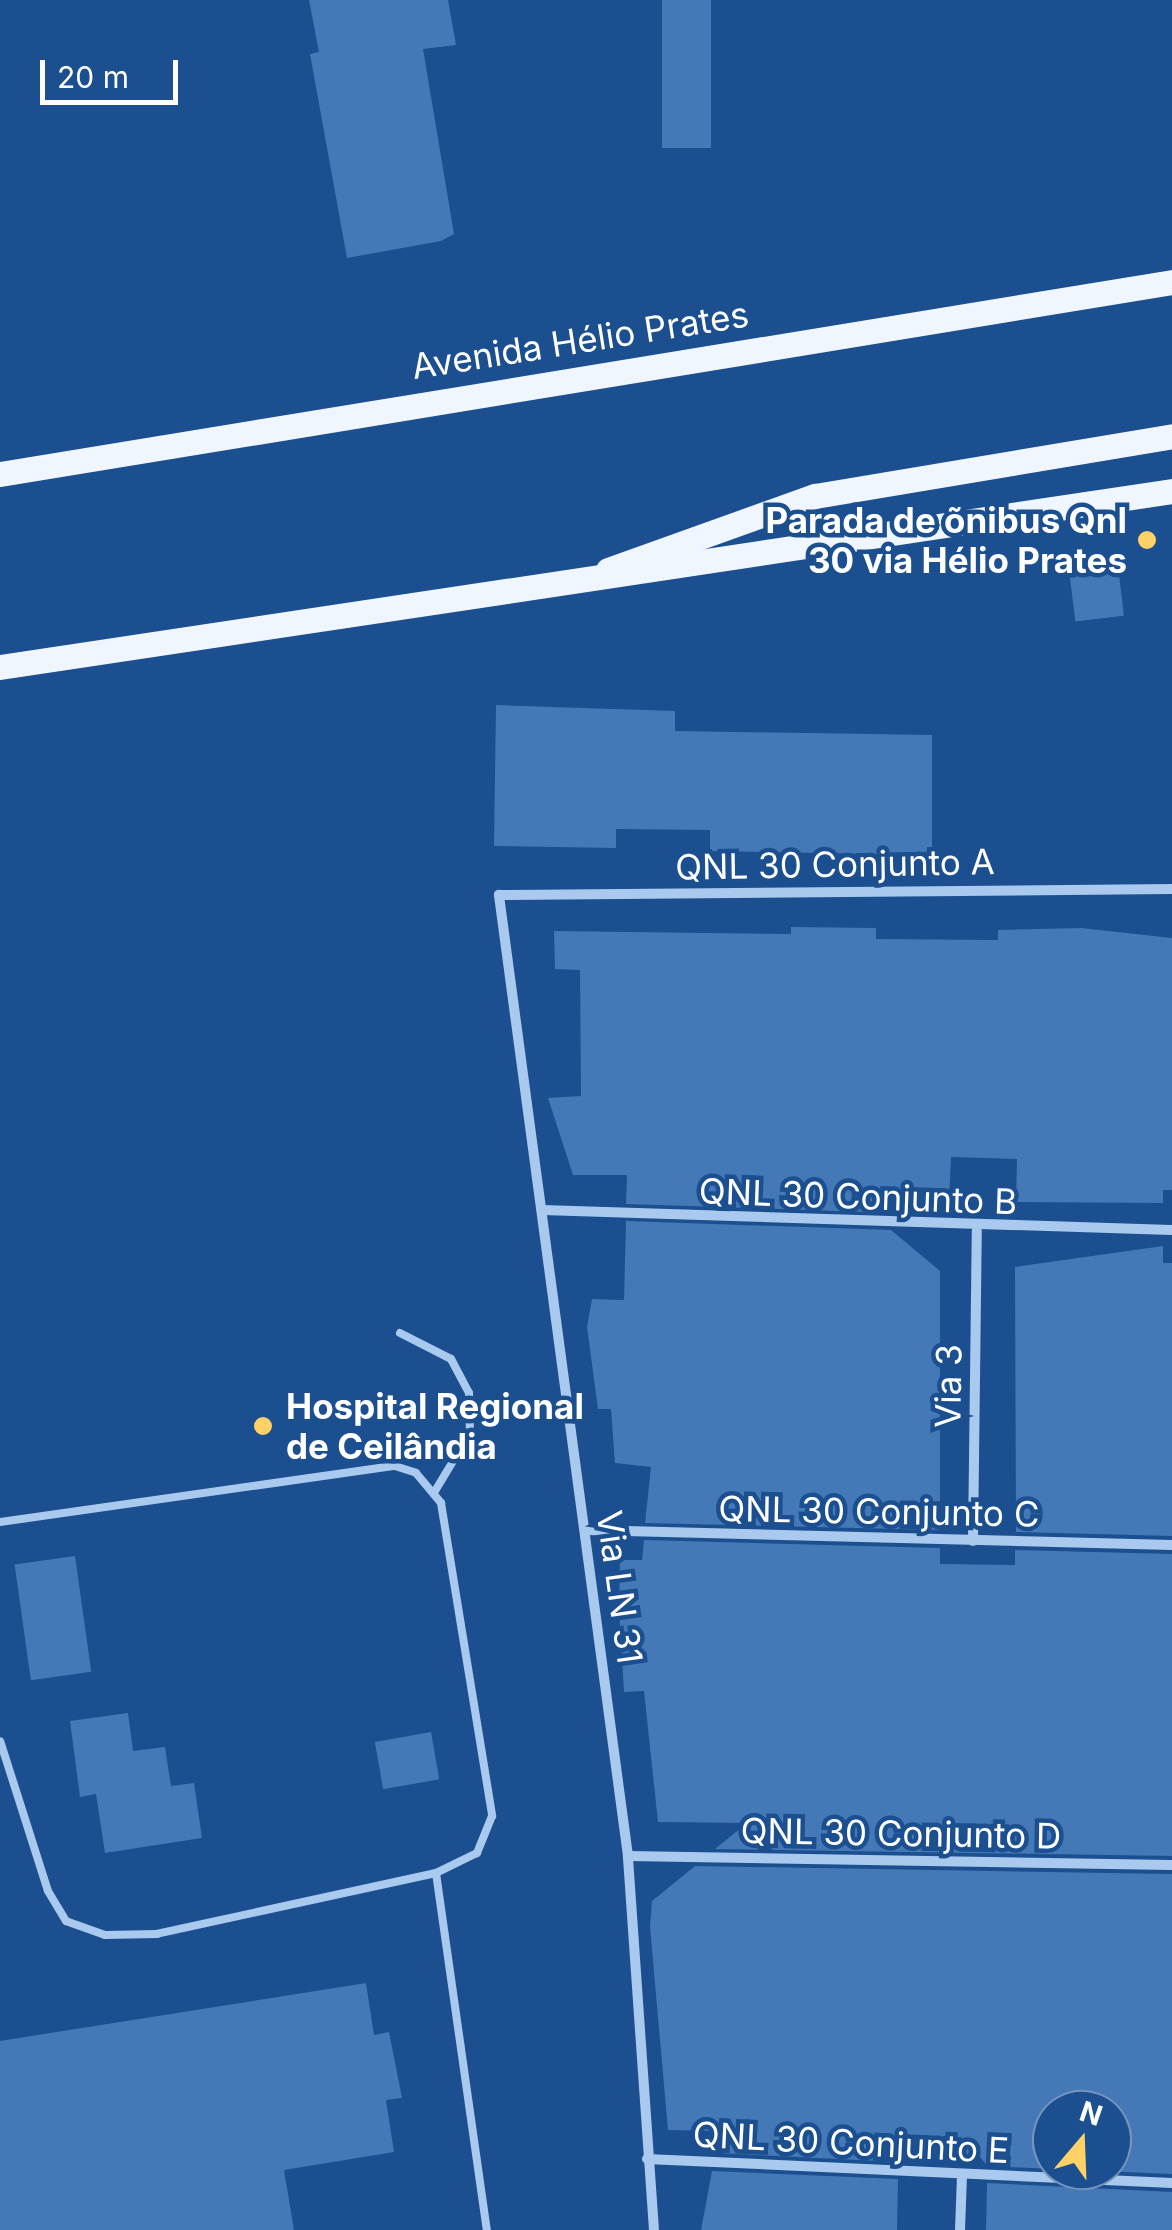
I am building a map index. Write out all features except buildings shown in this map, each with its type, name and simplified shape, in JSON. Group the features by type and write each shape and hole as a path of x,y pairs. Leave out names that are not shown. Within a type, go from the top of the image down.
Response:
{"main road":[{"name":"Avenida Hélio Prates","path":"0,474 1172,282"},
{"path":"571,583 815,496 1172,436"},
{"path":"0,666 1172,491"}],"street":[{"name":"QNL 30 Conjunto A","path":"499,895 1172,889"},
{"name":"Via LN 31","path":"499,895 628,1856 654,2230"},
{"name":"QNL 30 Conjunto B","path":"542,1210 977,1231 1172,1230"},
{"name":"Via 3","path":"973,1541 977,1231"},
{"name":"QNL 30 Conjunto C","path":"585,1530 1172,1544"},
{"name":"QNL 30 Conjunto D","path":"628,1856 1172,1865"},
{"name":"QNL 30 Conjunto E","path":"647,2159 1172,2183"},
{"path":"960,2230 962,2176"}],"lane":[{"path":"0,1740 48,1891 66,1920 105,1936 157,1934 436,1874 477,1853 492,1816 435,1490 470,1433 469,1393 451,1359 400,1333"},
{"path":"0,1522 394,1466 435,1490"},
{"path":"436,1874 487,2230"}],"place":[{"name":"Parada de õnibus Qnl 30 via Hélio Prates","path":"1147,540"},
{"name":"Hospital Regional de Ceilândia","path":"263,1426"}]}
